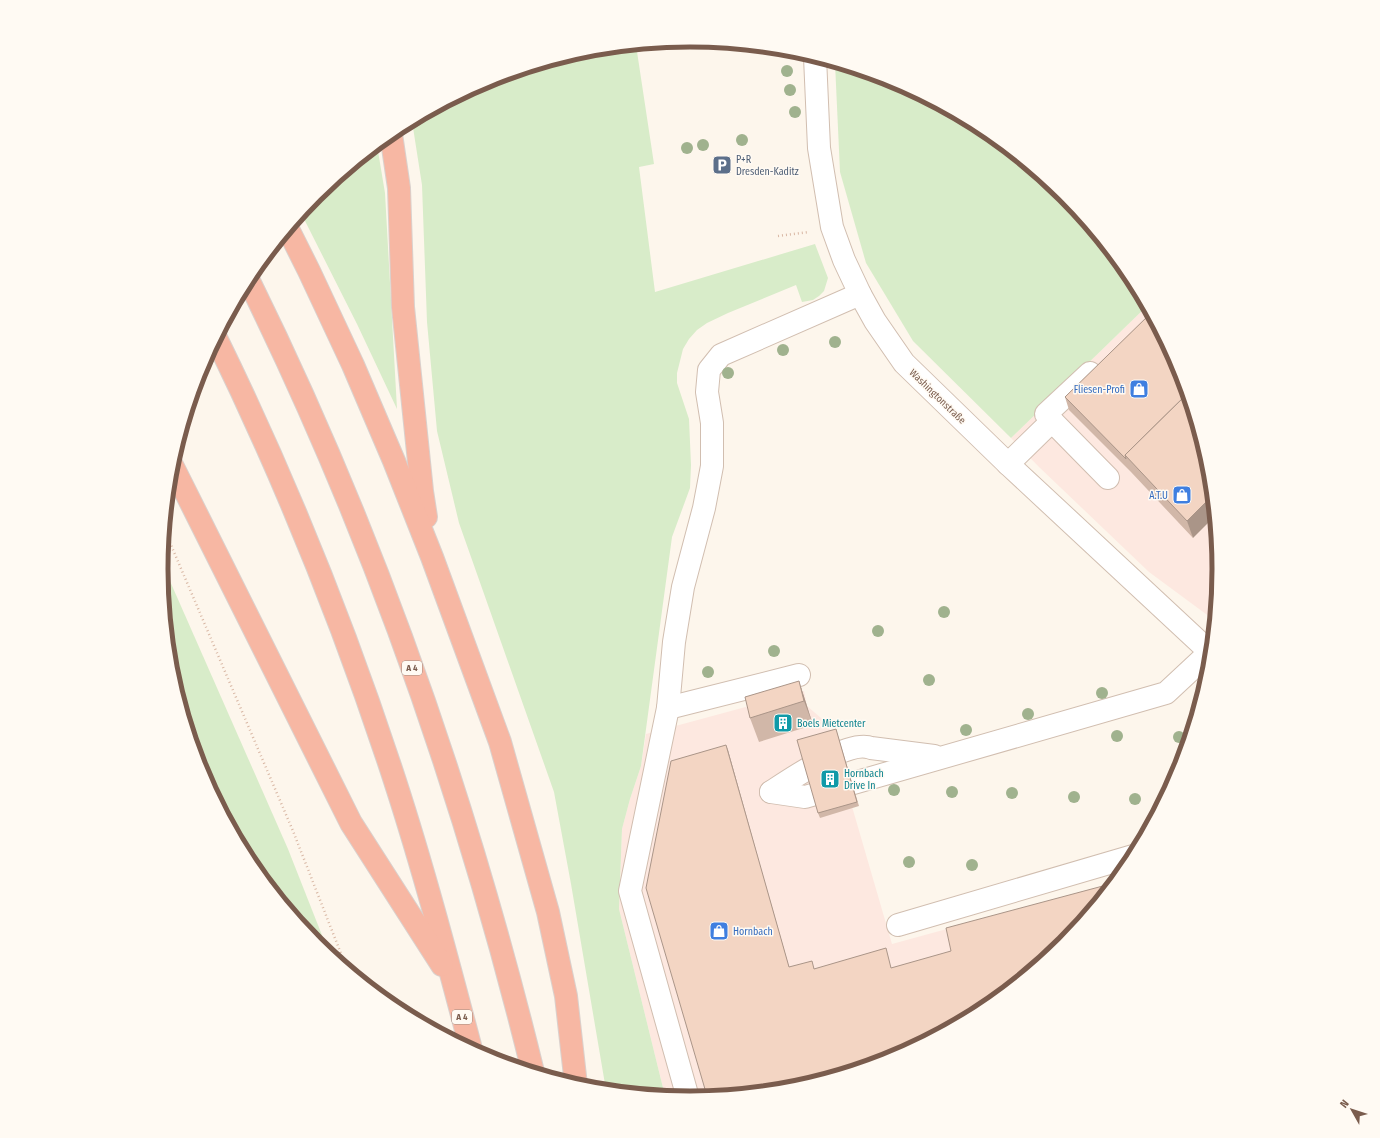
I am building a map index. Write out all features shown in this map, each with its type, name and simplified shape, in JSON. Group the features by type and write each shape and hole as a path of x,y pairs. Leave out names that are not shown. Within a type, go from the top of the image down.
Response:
{"highway":[{"path":"392,141 398,188 403,307 422,491 432,557"},
{"path":"290,234 353,365 394,461 432,557 500,742 548,912 566,996 575,1078"},
{"name":"A 4","path":"251,286 318,430 362,536 406,649 446,764 480,873 511,982 532,1066"},
{"name":"A 4","path":"219,345 281,478 321,577 359,678 396,786 426,882 469,1042"},
{"path":"177,474 351,823 454,985"}],"street":[{"name":"Washingtonstraße","path":"815,63 819,148 832,227 844,260 875,321 904,363 1008,464 1206,648"},
{"path":"686,1091 630,891 668,708 674,642 683,587 704,508 712,466 712,423 707,392 709,370 721,355 860,294"},
{"path":"1107,357 1046,414 1108,478"},
{"path":"1008,464 1052,421"},
{"path":"941,758 867,746 843,752 822,760 770,792 805,797 831,791 859,781 941,758 1166,693 1204,657"},
{"path":"668,708 799,675"},
{"path":"898,925 1124,859"}],"path":[{"path":"778,236 806,233 832,227"},
{"path":"169,540 293,831 343,958"}],"shaded area":[{"path":"1143,310 1172,369 1184,401 1202,467 1208,501 1211,535 1212,569 1210,617 1149,572 1039,467 1011,438"},
{"path":"804,691 807,706 828,724 892,944 1105,885 1059,938 1008,983 951,1021 921,1037 858,1063 792,1081 758,1087 724,1090 664,1090 619,909 622,829 641,766 646,734"}],"green space":[{"path":"637,50 654,164 639,167 655,292 815,244 828,278 824,291 813,300 802,302 796,285 707,323 697,330 683,349 677,373 677,383 689,419 691,465 690,488 672,537 641,766 622,829 619,909 664,1090 605,1084 554,792 459,523 437,431 427,322 422,185 413,127 459,101 522,75 588,57"},
{"path":"835,68 890,87 921,101 980,135 1008,155 1059,200 1082,225 1104,251 1124,279 1143,310 1011,438 913,341 866,263 840,172"},
{"path":"378,151 385,193 397,409 357,324 304,219 321,200 346,177"},
{"path":"168,577 288,849 324,941 276,887 256,859 222,800 208,769 196,737 178,671 172,637"}],"building":[{"name":"Fliesen-Profi","path":"1147,317 1172,369 1183,398 1125,455 1126,459 1065,397"},
{"name":"A.T.U","path":"1183,398 1194,434 1208,500 1187,521 1125,455"},
{"path":"799,681 804,701 750,718 745,697"},
{"name":"Hornbach Drive In","path":"836,729 857,802 818,813 797,740"},
{"name":"Hornbach","path":"726,745 789,967 812,961 814,969 886,948 891,968 951,951 946,928 1105,885 1059,938 1008,983 951,1021 921,1037 858,1063 825,1073 758,1087 705,1091 646,888 671,761"}],"place":[{"name":"P+R Dresden-Kaditz","path":"722,165"},
{"name":"Fliesen-Profi","path":"1139,389"},
{"name":"A.T.U","path":"1182,495"},
{"name":"Boels Mietcenter","path":"783,723"},
{"name":"Hornbach Drive In","path":"830,779"},
{"name":"Hornbach","path":"719,931"}]}
